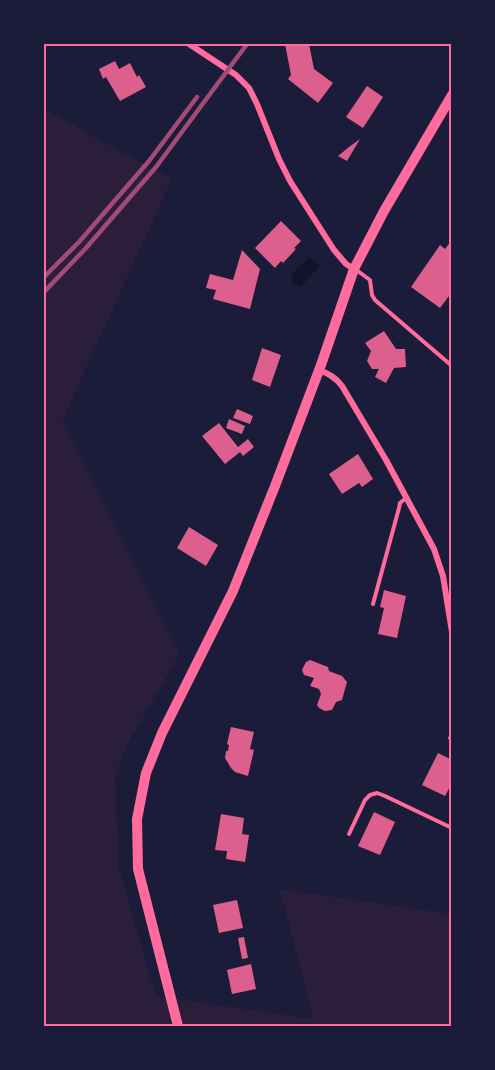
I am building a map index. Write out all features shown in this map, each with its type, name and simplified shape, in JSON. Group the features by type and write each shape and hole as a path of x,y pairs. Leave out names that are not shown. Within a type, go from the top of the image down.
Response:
{"main road":[{"path":"177,1026 138,869 137,819 146,773 162,733 233,591 319,370 354,269 384,211 452,95"}],"street":[{"path":"189,44 236,75 249,88 290,181 334,250 346,264 354,269"},
{"path":"319,370 335,377 342,386 386,460 434,549 448,593 452,632"},
{"path":"443,576 452,574"}],"lane":[{"path":"354,269 370,279 375,300 452,366"},
{"path":"373,604 400,502 406,498"},
{"path":"350,834 365,801 370,795 377,794 452,828"}],"shaded area":[{"path":"44,109 172,179 63,419 180,653 126,747 115,778 119,868 156,996 313,1019 280,889 451,914 451,1026 44,1026"},
{"path":"309,257 320,266 300,287 297,284 294,285 290,276"}],"building":[{"path":"285,44 309,44 314,69 333,83 318,103 288,79 291,75"},
{"path":"115,61 119,69 130,63 137,77 139,75 146,87 120,101 106,77 103,79 99,69"},
{"path":"367,86 383,97 363,128 346,117"},
{"path":"360,139 347,161 338,156 349,147"},
{"path":"281,221 301,241 283,263 281,261 275,268 255,248"},
{"path":"452,240 452,292 440,308 411,287 440,245 445,249"},
{"path":"242,250 260,269 250,309 213,299 216,290 206,288 210,274 233,280"},
{"path":"384,331 396,349 405,349 406,367 394,368 386,383 375,377 379,369 372,369 367,361 371,351 365,343"},
{"path":"262,348 281,355 270,387 252,380"},
{"path":"237,409 253,416 250,424 233,418"},
{"path":"229,419 245,426 242,434 226,428"},
{"path":"219,423 238,447 248,439 254,447 243,456 240,452 225,464 202,436"},
{"path":"358,454 373,479 362,487 359,483 342,494 329,474"},
{"path":"189,527 218,545 206,566 177,548"},
{"path":"384,590 406,596 397,638 378,634 384,608 380,607"},
{"path":"310,660 328,667 329,671 342,676 347,682 342,700 336,702 332,710 325,711 317,705 321,694 319,689 310,686 314,678 304,675 302,670 306,662"},
{"path":"231,727 254,732 250,749 254,750 248,776 235,772 225,758"},
{"path":"438,753 452,760 452,783 445,796 422,785"},
{"path":"374,812 395,822 380,855 358,846"},
{"path":"221,814 244,818 242,834 249,835 245,862 226,859 227,851 215,850"},
{"path":"237,900 243,928 219,933 213,905"},
{"path":"244,937 248,958 242,959 238,938"},
{"path":"251,964 256,989 232,994 227,970"}],"railway":[{"path":"44,292 86,248 156,167 247,44"},
{"path":"44,277 79,242 149,161 197,97"}]}
